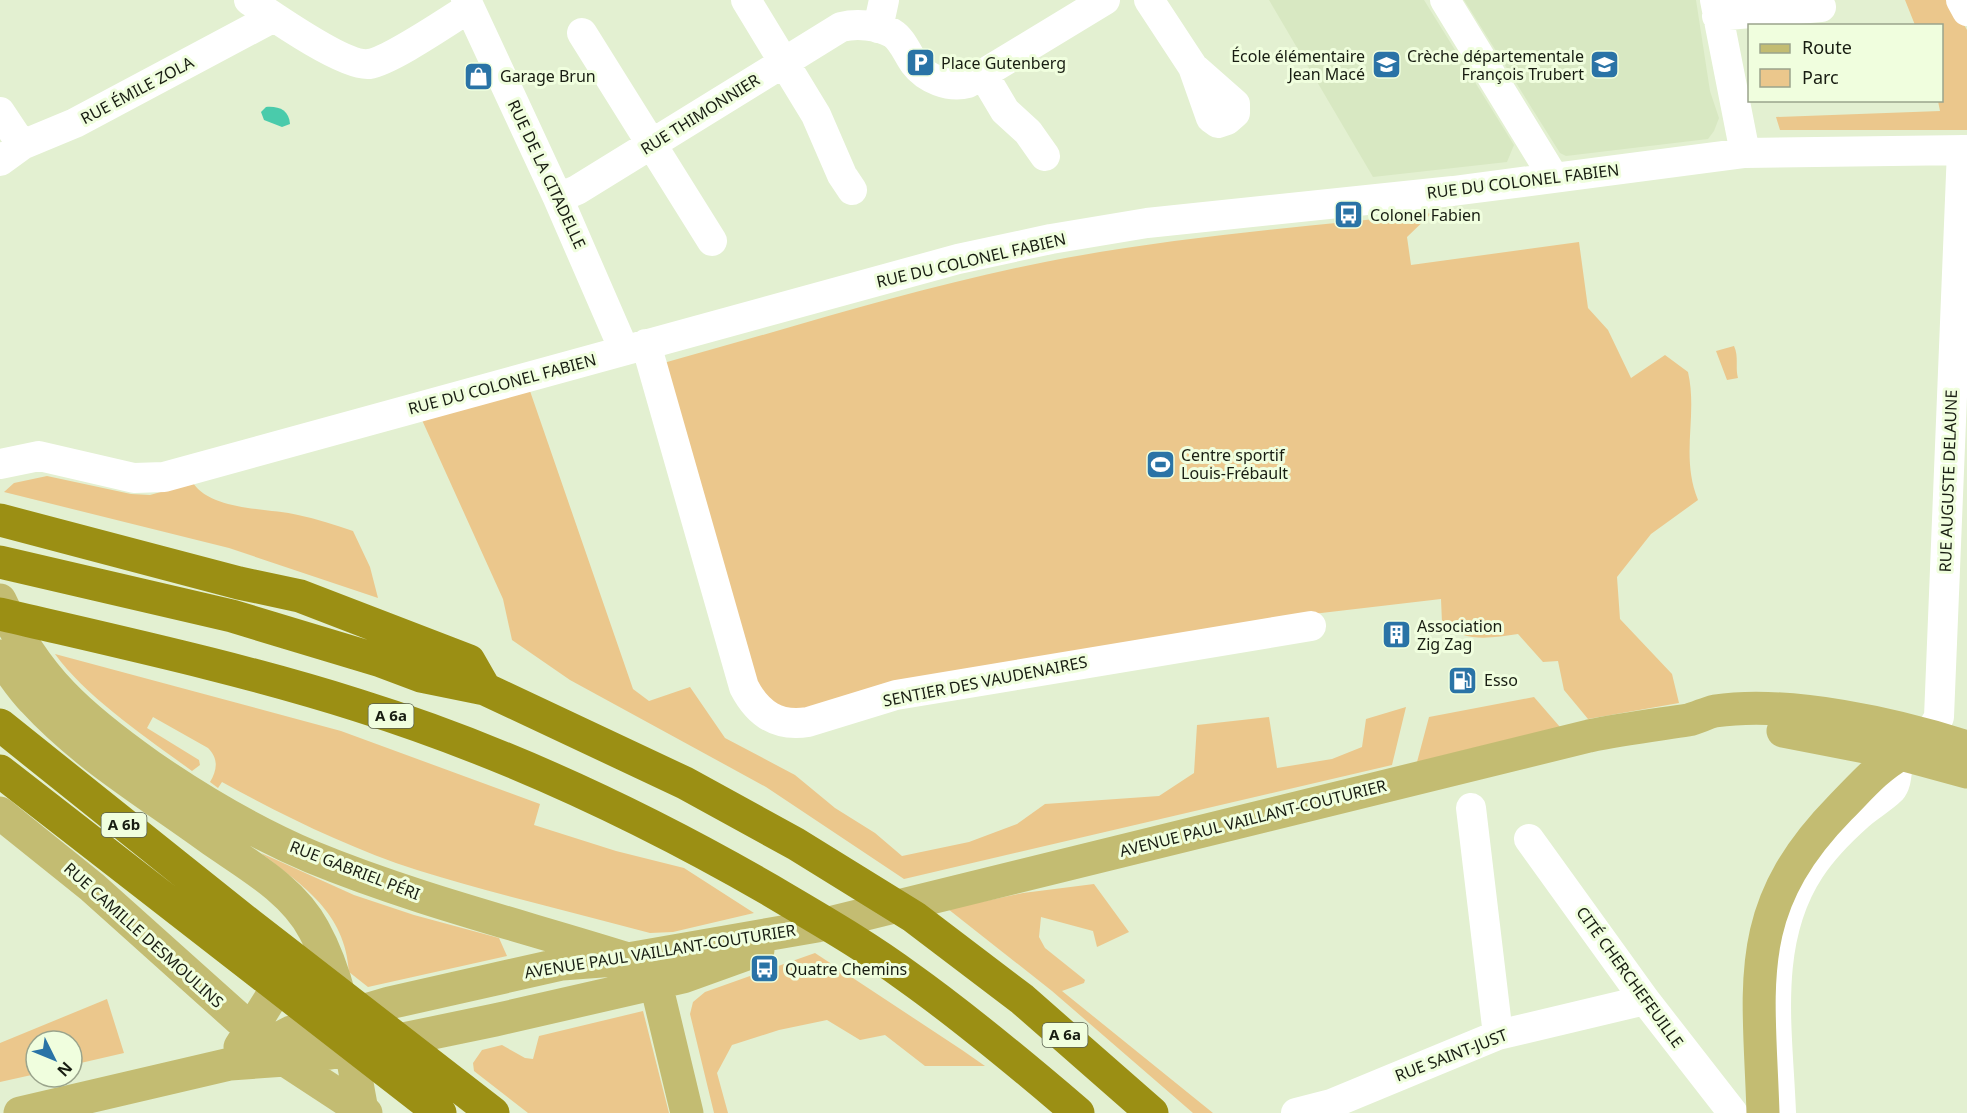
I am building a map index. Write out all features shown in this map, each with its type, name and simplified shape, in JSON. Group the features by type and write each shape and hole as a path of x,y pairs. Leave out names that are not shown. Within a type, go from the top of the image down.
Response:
{"highway":[{"path":"0,520 239,583 300,596 469,661 485,689"},
{"name":"A 6a","path":"2,563 232,616 381,661 421,676 485,689 685,783 796,844 914,917 1075,1043 1152,1113"},
{"name":"A 6a","path":"0,614 301,689 429,730 493,754 603,802 725,864 857,942 908,976 1078,1113"},
{"name":"A 6b","path":"0,725 249,924 493,1113"},
{"name":"A 6b","path":"0,771 218,938 440,1113"}],"main road":[{"name":"RUE GABRIEL PÉRI","path":"0,600 12,626 51,685 93,724 192,794 311,856 480,914 628,959 656,984"},
{"path":"0,656 32,700 66,732 109,767 271,882 296,904 314,929 329,964 344,1016 364,1111"},
{"name":"AVENUE PAUL VAILLANT-COUTURIER","path":"20,1113 230,1064 291,1032 389,1003 562,964 628,959 817,926 1589,736 1692,719 1811,735 1914,745 1967,747"},
{"name":"AVENUE PAUL VAILLANT-COUTURIER","path":"1914,745 1967,772"},
{"path":"1763,1113 1758,977 1762,945 1779,891 1791,867 1815,833 1880,766 1914,745"},
{"name":"RUE CAMILLE DESMOULINS","path":"0,813 87,883 268,1045"},
{"name":"AVENUE PAUL VAILLANT-COUTURIER","path":"268,1045 350,1050 495,1020 710,970 817,926"},
{"path":"230,1064 268,1045 314,929"},
{"path":"495,1020 556,990 562,964 556,949 535,930"},
{"path":"656,984 687,1113"},
{"path":"350,1050 389,1003"},
{"path":"268,1045 364,1111"}],"street":[{"path":"249,0 341,57 367,64 386,57 468,4"},
{"path":"746,0 816,115 837,166 852,190"},
{"path":"881,14 915,65 926,74 955,86 975,79 1105,0"},
{"path":"1149,0 1193,67"},
{"path":"1445,0 1554,178"},
{"path":"1961,0 1967,11"},
{"name":"RUE DE LA CITADELLE","path":"468,4 558,198 635,347"},
{"path":"1745,153 1716,8 1822,11"},
{"name":"RUE THIMONNIER","path":"558,198 577,190 841,27 861,25 881,14"},
{"name":"RUE ÉMILE ZOLA","path":"11,153 75,123 274,17"},
{"path":"582,33 712,241"},
{"path":"975,79 1028,132 1045,156"},
{"path":"0,112 11,153"},
{"name":"RUE DU COLONEL FABIEN","path":"0,464 39,456 134,478 164,477 958,259 1051,239 1147,223 1554,178 1745,153 1965,150"},
{"name":"RUE AUGUSTE DELAUNE","path":"1781,1113 1775,981 1778,953 1790,910 1801,885 1822,854 1859,815 1893,788 1914,745 1935,726 1940,709 1965,150"},
{"name":"SENTIER DES VAUDENAIRES","path":"635,347 744,687 759,710 776,720 797,724 896,696 1311,626"},
{"path":"1471,808 1498,1035"},
{"name":"CITÉ CHERCHEFEUILLE","path":"1529,838 1645,1000 1733,1113"},
{"name":"RUE SAINT-JUST","path":"1296,1113 1331,1104 1498,1035 1645,1000"}],"shaded area":[{"name":"École élémentaire Jean Macé","path":"1269,0 1424,0 1514,145 1507,162 1373,177"},
{"name":"Crèche départementale François Trubert","path":"1464,0 1696,0 1710,91 1719,118 1714,131 1708,139 1566,156 1560,153"}],"green space":[{"path":"1905,0 1950,0 1967,30 1967,130 1780,130 1776,117 1940,111 1938,102 1943,102 1943,24 1915,24"},
{"name":"Centre sportif Louis-Frébault","path":"1432,213 1407,237 1411,265 1579,242 1588,308 1608,330 1631,378 1665,355 1688,372 1691,388 1690,468 1698,500 1651,534 1617,577 1620,619 1672,674 1679,703 1588,719 1564,690 1558,661 1543,662 1518,634 1478,638 1459,634 1442,623 1441,599 1269,619 786,712 757,689 660,364 900,296 1045,262 1189,239"},
{"path":"1734,346 1738,378 1727,380 1716,351"},
{"path":"530,391 633,689 649,701 690,687 725,738 795,775 835,808 875,833 902,856 969,842 1017,824 1045,804 1159,796 1194,773 1197,725 1269,717 1277,768 1332,759 1362,747 1366,719 1406,707 1392,765 904,879 766,787 570,680 512,640 503,599 422,420"},
{"path":"47,476 131,494 150,495 193,483 213,499 227,504 298,515 353,531 370,567 378,598 229,548 4,492 14,483"},
{"path":"55,654 341,731 540,804 534,825 616,851 684,868 754,913 673,932 650,933 475,887 367,852 269,807 222,782 218,788 210,782 216,765 214,756 208,748 153,717 147,728 199,760 200,765 192,771 100,701 83,686"},
{"path":"1534,697 1560,727 1417,762 1429,717"},
{"path":"261,853 354,895 414,915 499,938 507,956 368,987 349,972 340,933 320,903"},
{"path":"1094,884 1129,932 1097,947 1093,931 1041,917 1039,937 1045,948 1085,980 1084,983 1062,991 1213,1113 1193,1113 1052,991 948,909 1023,893"},
{"path":"815,953 985,1066 925,1066 885,1035 860,1040 827,1020 779,1030 732,1045 717,1073 728,1113 714,1113 690,1014 693,1002 705,992"},
{"path":"107,999 124,1053 84,1062 84,1029 34,1029"},
{"path":"643,1011 669,1113 528,1113 474,1071 473,1063 482,1050 502,1045 525,1058 533,1059 539,1036"},
{"path":"24,1033 24,1077 0,1082 0,1043"}],"water":[{"path":"266,107 275,107 285,112 290,124 282,127 264,120 261,112"}],"place":[{"name":"Place Gutenberg","path":"920,63"},
{"name":"École élémentaire Jean Macé","path":"1386,65"},
{"name":"Crèche départementale François Trubert","path":"1605,65"},
{"name":"Garage Brun","path":"479,76"},
{"name":"Colonel Fabien","path":"1349,215"},
{"name":"Centre sportif Louis-Frébault","path":"1160,464"},
{"name":"Association Zig Zag","path":"1396,635"},
{"name":"Esso","path":"1463,680"},
{"name":"Quatre Chemins","path":"764,969"}]}
